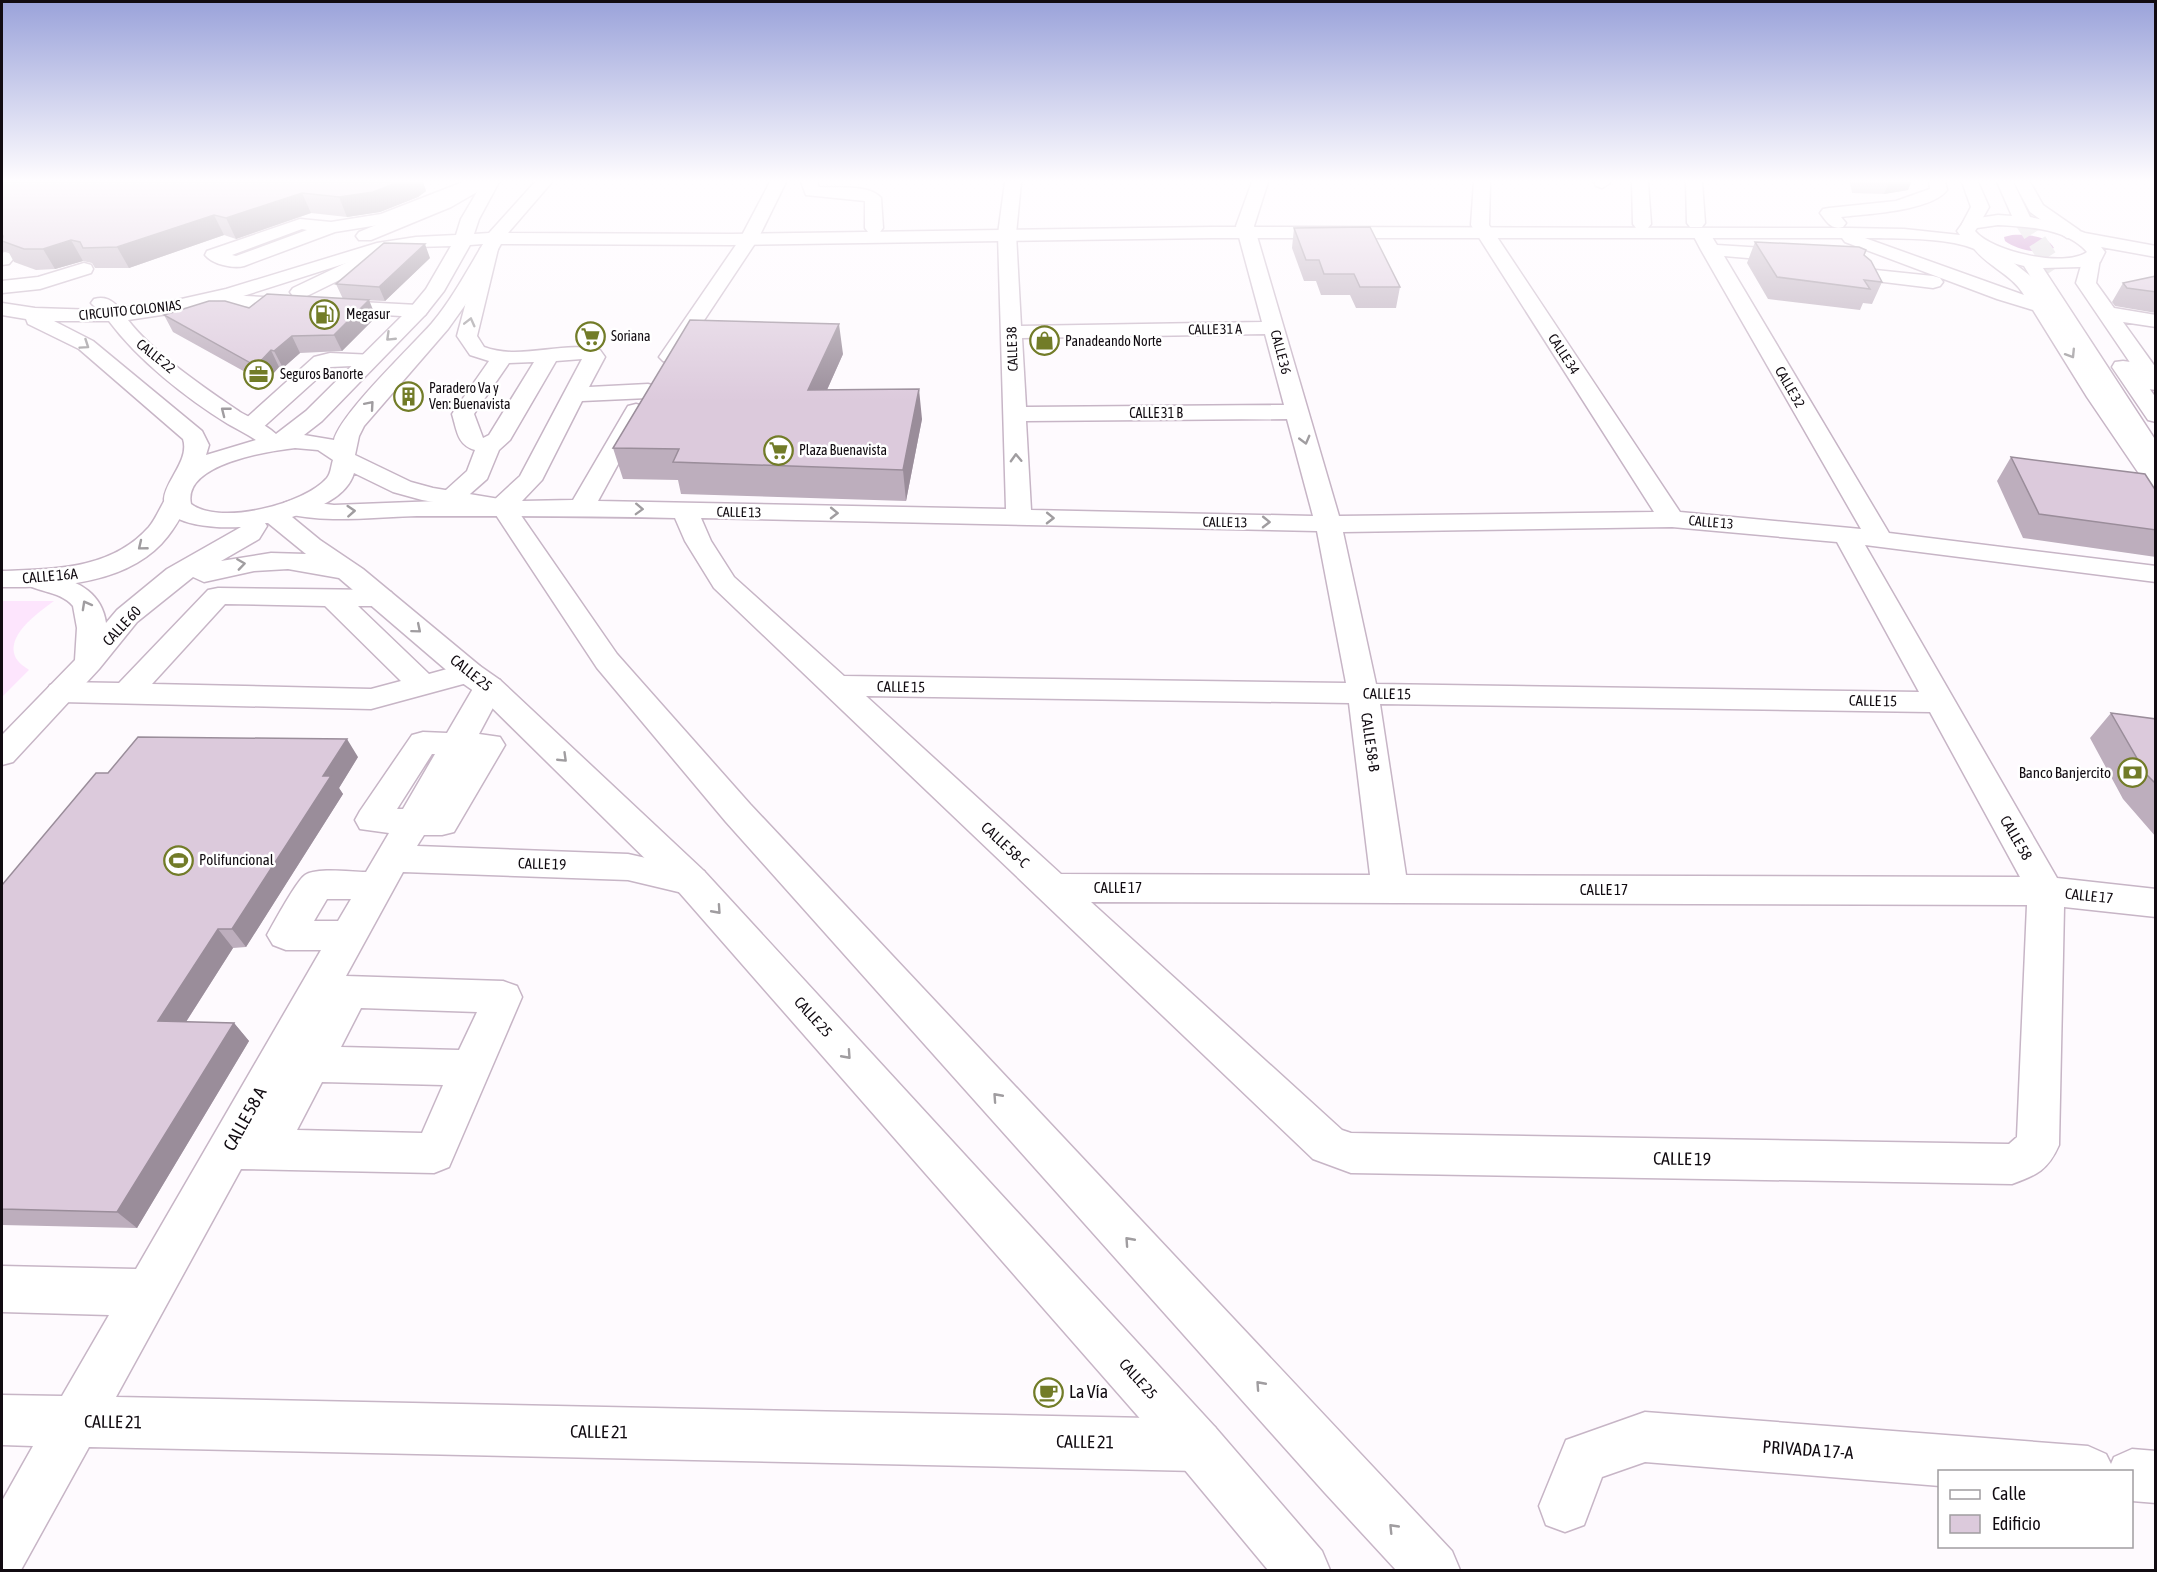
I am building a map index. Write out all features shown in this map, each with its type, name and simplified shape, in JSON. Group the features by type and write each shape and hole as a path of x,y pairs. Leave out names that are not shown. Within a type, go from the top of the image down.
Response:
{"street":[{"path":"215,255 237,262 255,255"},
{"name":"CIRCUITO COLONIAS","path":"172,288 237,278 305,255"},
{"name":"CIRCUITO COLONIAS","path":"8,310 57,317 115,315 204,301 260,287 360,255"},
{"path":"300,292 362,255"},
{"path":"276,442 314,416 423,305 453,255"},
{"path":"8,310 54,327 86,345 194,436 197,445 182,489 180,507 198,518 231,521 272,514 316,498 334,484 344,471 347,436 354,423 441,325 463,294 485,255"},
{"path":"490,255 467,336 476,350 486,355 502,357 550,354 593,354 594,357 530,480 502,506"},
{"path":"581,508 648,391 737,255"},
{"name":"CALLE 38","path":"1009,255 1019,517"},
{"name":"CALLE 36","path":"1254,255 1328,524"},
{"name":"CALLE 34","path":"1500,255 1672,519"},
{"name":"CALLE 32","path":"1713,255 1880,540"},
{"path":"1802,255 1811,257"},
{"path":"1898,255 2042,306"},
{"path":"1901,255 1905,258"},
{"path":"1991,255 2019,275 2042,306 2098,397 2156,481"},
{"name":"CIRCUITO COLONIAS","path":"2008,255 2050,263 2074,263 2092,258"},
{"path":"2094,255 2086,283 2156,384"},
{"path":"2092,258 2156,261"},
{"path":"2033,267 2156,461"},
{"name":"CIRCUITO COLONIAS","path":"2,288 40,283 94,268 80,282 88,295 122,293"},
{"path":"2055,269 2156,415"},
{"path":"1866,274 1989,289"},
{"path":"140,344 150,334 167,324 260,287 423,305"},
{"name":"CIRCUITO COLONIAS","path":"2,288 60,296"},
{"name":"CALLE 22","path":"34,294 103,304 140,344 232,416 276,442"},
{"path":"225,301 423,305"},
{"path":"2105,312 2156,321"},
{"name":"CALLE 31 A","path":"1011,332 1275,328"},
{"path":"449,498 478,474 488,447 498,440 550,354"},
{"path":"488,447 473,442 463,414 502,357"},
{"path":"251,426 322,362 330,359 367,360"},
{"path":"573,395 648,391"},
{"name":"CALLE 31 B","path":"1014,414 1297,412"},
{"path":"182,489 218,459 250,447 276,442 320,443 402,487 449,498 502,506 607,661 738,813 1310,1440 1433,1570"},
{"name":"CALLE 16A","path":"2,579 75,576 110,565 131,555 159,530 182,489"},
{"name":"CALLE 13","path":"272,514 502,506 1328,524 1672,519 1846,535 2156,574"},
{"name":"CALLE 58-C","path":"684,510 698,541 724,582 1328,1145 1351,1154"},
{"name":"CALLE 25","path":"272,514 311,546 356,590 479,680 691,881 1197,1445 1304,1570"},
{"name":"CALLE 60","path":"2,754 89,662 127,616 177,575 250,533 254,526 272,514"},
{"name":"CALLE 58-B","path":"1328,524 1363,694 1390,890"},
{"name":"CALLE 58","path":"1846,535 2046,891"},
{"path":"147,599 191,578 229,566 264,561 328,566 356,590 423,685"},
{"path":"35,579 58,584 76,592 87,603 92,617 89,662"},
{"path":"126,694 218,596 356,590"},
{"path":"61,692 371,699 423,685 479,680"},
{"name":"CALLE 58 A","path":"2,1552 147,1293 246,1149 334,992 349,936 457,744 479,680"},
{"name":"CALLE 15","path":"836,686 1938,702"},
{"name":"CALLE 19","path":"349,936 286,935 317,885 385,872 628,867 691,881"},
{"name":"CALLE 17","path":"1051,888 2046,891 2156,903"},
{"name":"CALLE 19","path":"1351,1154 2012,1164 2028,1156 2038,1145 2046,891"},
{"path":"246,1149 434,1153 503,997 334,992"},
{"path":"294,1063 471,1068"},
{"path":"2,1289 147,1293"},
{"name":"CALLE 21","path":"2,1420 1197,1445"},
{"name":"PRIVADA 17-A","path":"1565,1506 1584,1458 1644,1437 2063,1470"},
{"path":"2133,1475 2156,1477"}],"shaded area":[{"path":"2,601 54,601 24,626 18,635 14,643 14,652 19,662 29,670 2,697"}],"building":[{"path":"370,255 413,255 379,287 336,284"},
{"path":"1304,255 1384,255 1400,287 1360,287 1354,274 1324,274 1319,260 1306,260"},
{"path":"1763,255 1864,255 1871,261 1882,282 1864,280 1870,289 1777,277"},
{"path":"2156,276 2156,292 2127,288 2123,283"},
{"path":"267,294 369,300 334,335 292,336 274,351 271,350 256,366 164,315 209,301 225,301 249,308"},
{"name":"Plaza Buenavista","path":"690,320 839,324 808,390 919,389 903,470 673,462 679,449 613,448"},
{"path":"2011,457 2145,474 2156,491 2156,530 2039,514"},
{"path":"2111,713 2156,719 2156,784 2146,774"},
{"path":"138,737 347,739 323,776 331,776 232,929 218,929 158,1021 234,1023 117,1212 2,1209 2,885 96,773 108,773"}],"tunnel":[{"path":"2046,255 2055,269"}],"place":[{"name":"Megasur","path":"325,314"},
{"name":"Soriana","path":"590,336"},
{"name":"Panadeando Norte","path":"1044,341"},
{"name":"Seguros Banorte","path":"259,374"},
{"name":"Paradero Va y Ven: Buenavista","path":"408,396"},
{"name":"Plaza Buenavista","path":"778,450"},
{"name":"Banco Banjercito","path":"2132,773"},
{"name":"Polifuncional","path":"178,860"},
{"name":"La Vía","path":"1048,1392"}]}
